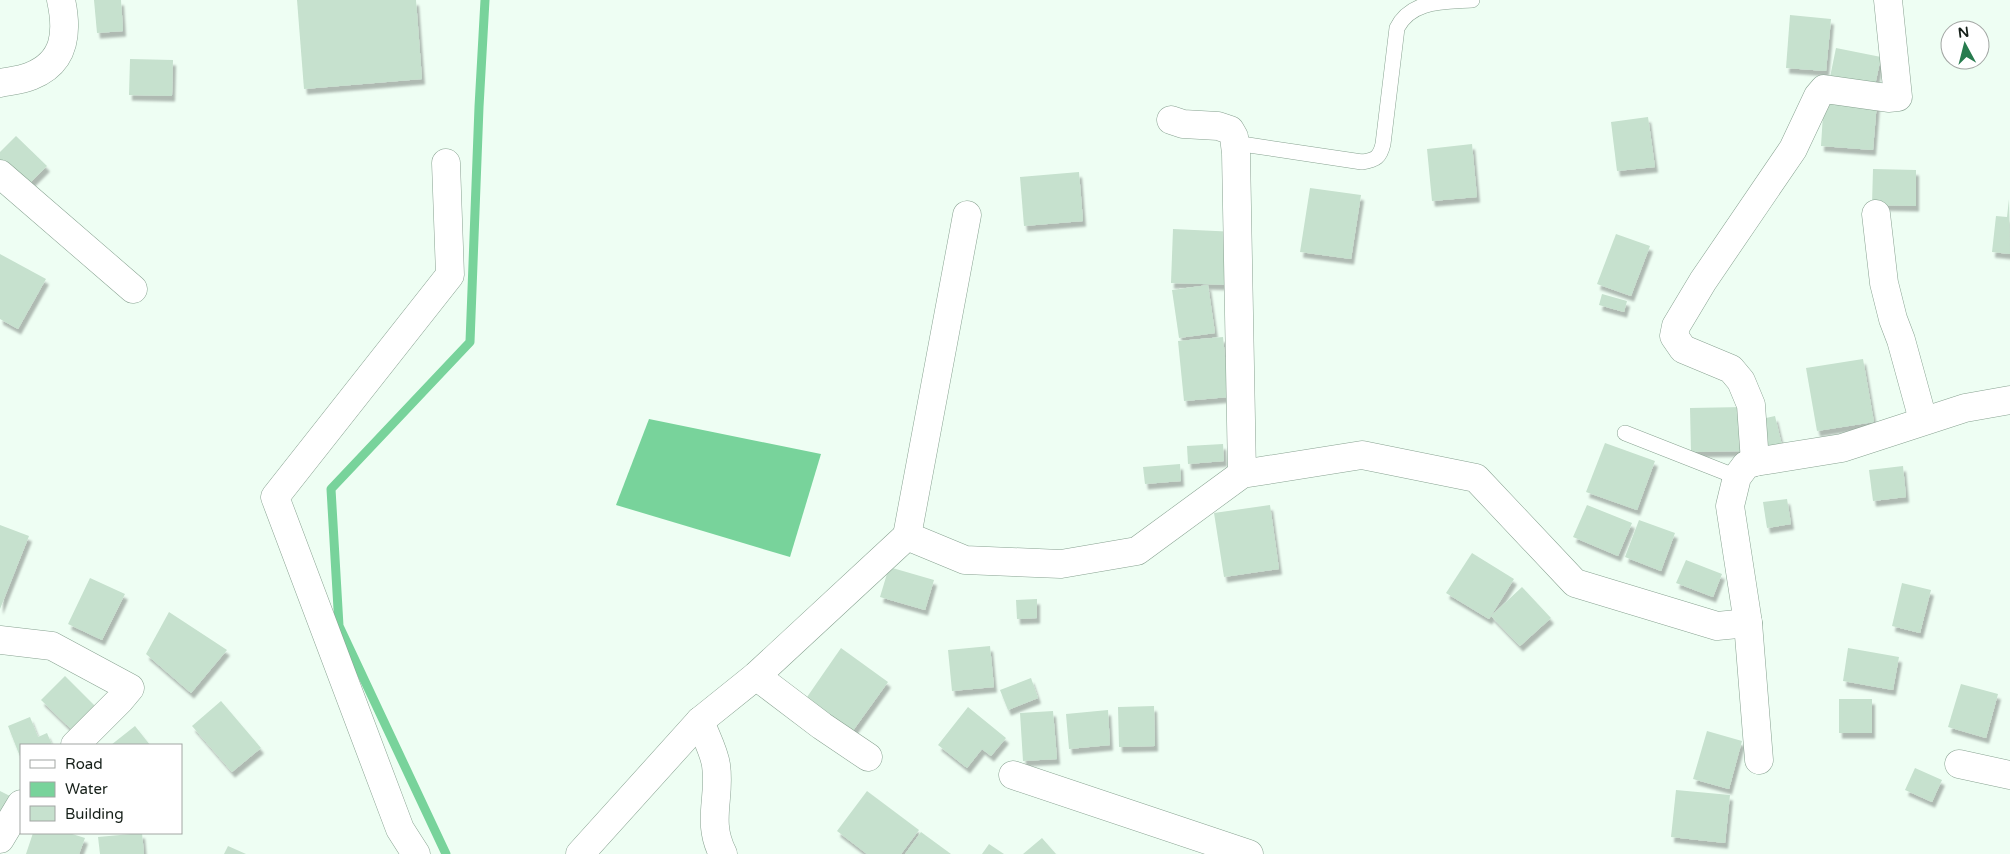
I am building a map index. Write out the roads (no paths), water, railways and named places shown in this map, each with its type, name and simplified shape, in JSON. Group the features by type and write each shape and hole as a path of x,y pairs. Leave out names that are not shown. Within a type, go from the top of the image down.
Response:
{"street":[{"path":"0,83 31,76 47,66 62,48 65,22 60,0"},
{"path":"1759,760 1748,623 1730,506 1746,470 1751,405 1741,381 1731,369 1684,349 1674,336 1676,326 1703,281 1793,149 1818,96 1824,89 1888,98 1898,97 1888,0"},
{"path":"1172,120 1183,124 1218,126 1230,130 1234,137 1242,474"},
{"path":"416,854 400,829 275,497 450,275 446,163"},
{"path":"0,174 133,289"},
{"path":"1876,214 1884,283 1923,420"},
{"path":"580,854 700,721 756,676 907,536 967,215"},
{"path":"1746,470 1842,448 1923,420 1965,408 2010,400"},
{"path":"907,536 965,560 1061,564 1136,551 1242,474 1362,455 1476,478 1575,583 1717,626 1748,623"},
{"path":"0,640 52,646 130,688 76,744"},
{"path":"756,676 822,726 868,757"},
{"path":"700,721 716,764 717,783 713,819 717,843 723,854"},
{"path":"1960,764 2010,775"},
{"path":"1013,775 1184,844 1249,854"},
{"path":"0,839 20,806"},
{"path":"0,847 1,854"}],"lane":[{"path":"1235,143 1362,162 1374,160 1381,155 1397,28 1402,16 1419,4 1472,0"},
{"path":"1625,433 1746,470"}],"water":[{"path":"649,419 821,454 790,557 616,505"}],"waterway":[{"path":"446,854 339,626 331,489 470,342 485,0"}]}
